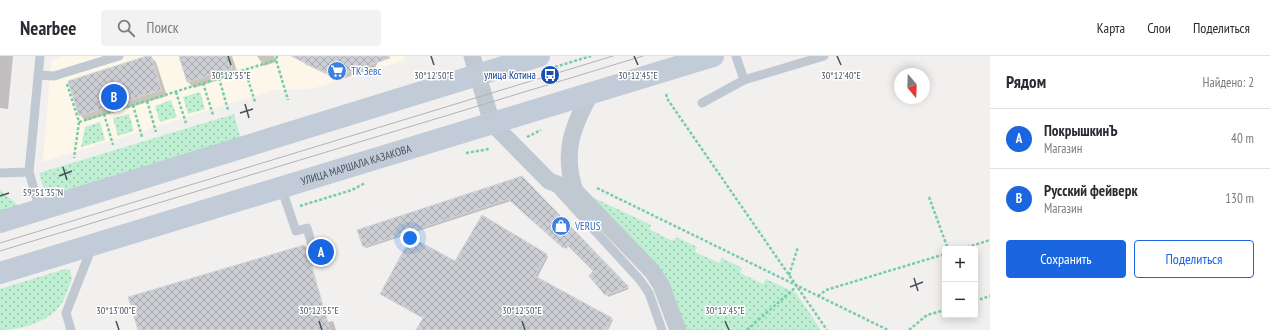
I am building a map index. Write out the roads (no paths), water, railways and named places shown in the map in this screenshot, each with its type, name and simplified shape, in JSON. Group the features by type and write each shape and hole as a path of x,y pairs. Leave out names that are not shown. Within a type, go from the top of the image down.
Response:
{"main road":[{"name":"УЛИЦА МАРШАЛА КАЗАКОВА","path":"0,273 713,56"},
{"path":"0,222 474,66 544,63"}],"street":[{"path":"474,66 492,123 550,181 576,191"},
{"path":"591,93 578,116 571,137 569,157 570,176 576,191 652,271 664,291 678,330"}],"lane":[{"path":"40,56 29,172 40,210"},
{"path":"38,75 54,76 119,56"},
{"path":"736,56 744,80"},
{"path":"702,103 744,80 824,56"},
{"path":"0,172 29,172"},
{"path":"550,181 569,204 640,280 649,293 662,330"},
{"path":"281,187 296,231 306,228 312,244"},
{"path":"71,330 66,313 94,244"}],"tram line":[{"path":"0,243 613,56"},
{"path":"0,251 643,56"}],"place":[{"name":"ТК Зевс","path":"337,71"},
{"name":"улица Котина","path":"550,75"},
{"name":"Русский фейверк","path":"114,97"},
{"name":"VERUS","path":"561,226"},
{"name":"ПокрышкинЪ","path":"321,252"}]}
